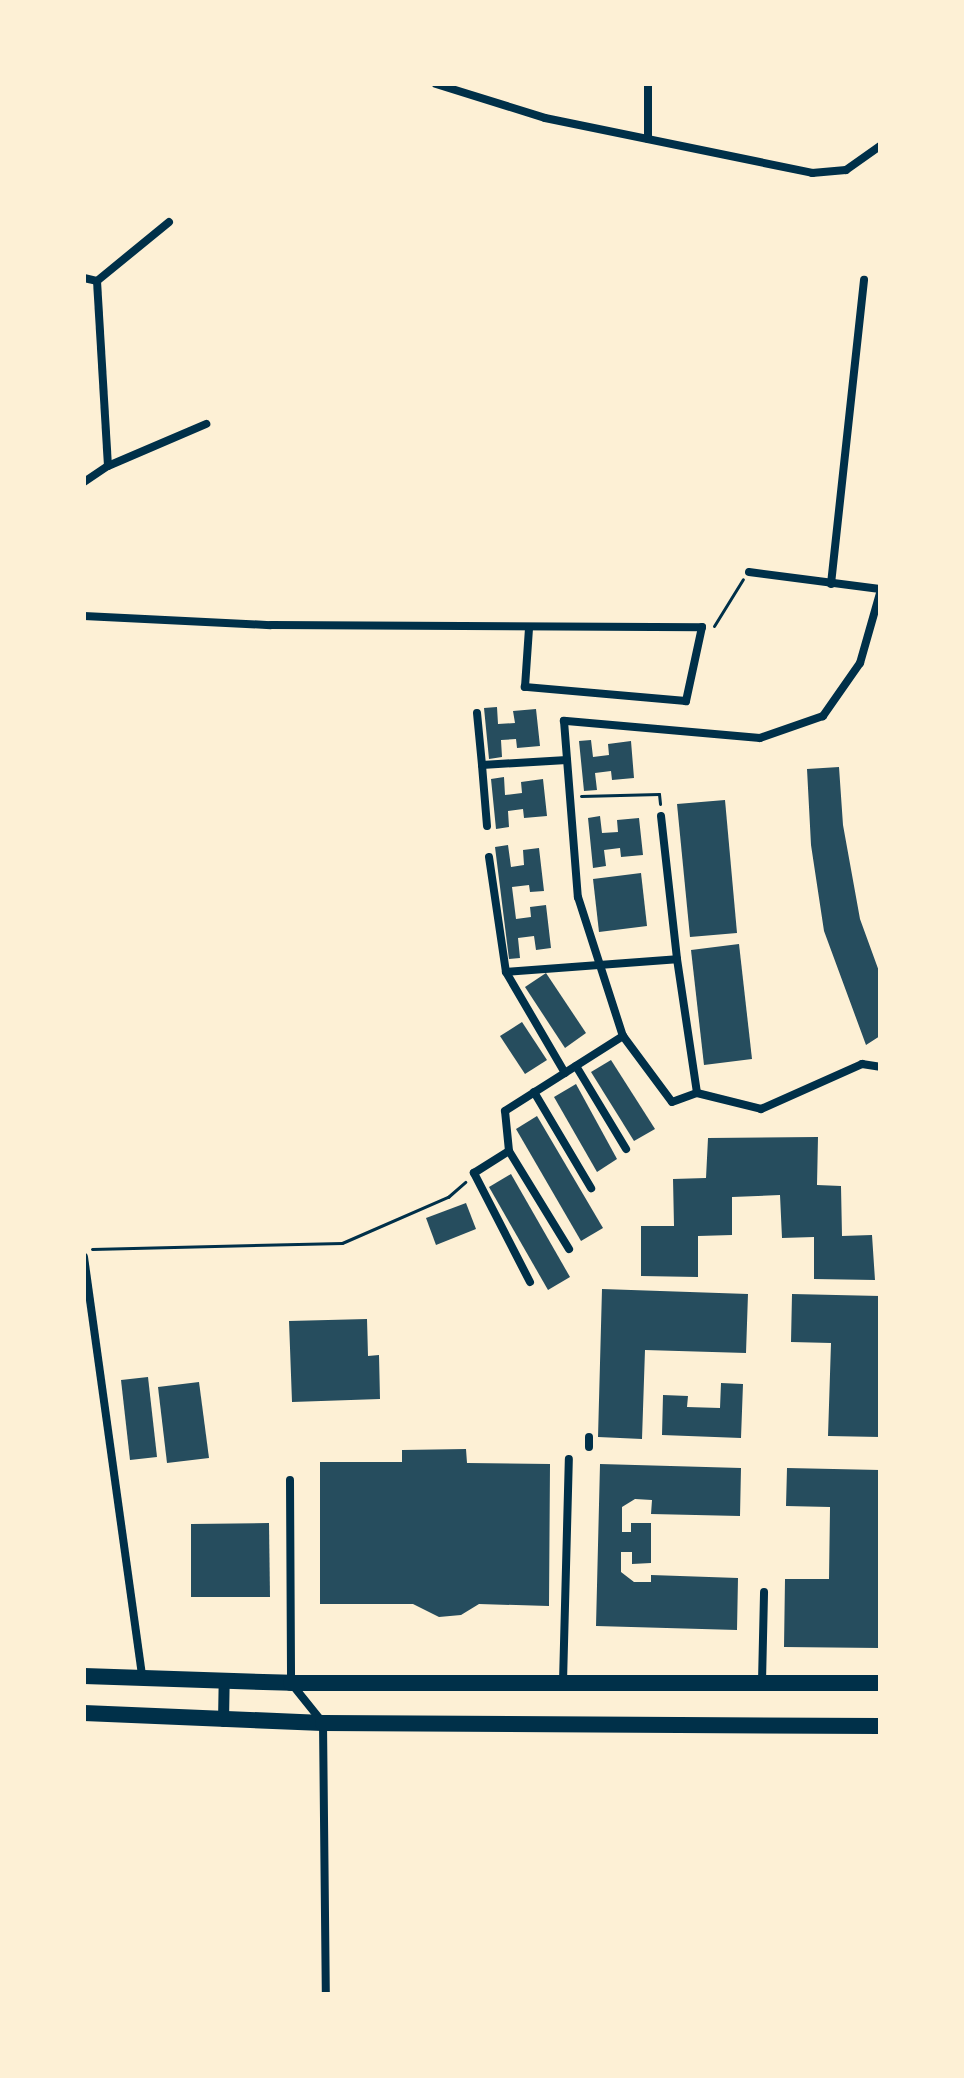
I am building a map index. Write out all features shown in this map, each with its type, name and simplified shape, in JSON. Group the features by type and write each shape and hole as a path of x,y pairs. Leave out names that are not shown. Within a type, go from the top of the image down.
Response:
{"highway":[{"path":"84,1676 291,1683 880,1683"},
{"path":"84,1713 323,1723 880,1726"}],"street":[{"path":"436,84 545,118 812,173 846,170 880,146"},
{"path":"648,84 648,139"},
{"path":"97,281 169,222"},
{"path":"84,278 97,281"},
{"path":"831,584 864,280"},
{"path":"97,281 108,466"},
{"path":"84,482 108,466 206,424"},
{"path":"749,572 880,591 860,663 823,716 760,738 564,721 578,897 623,1036 672,1102 697,1093 761,1109 862,1064 880,1067"},
{"path":"84,616 271,625 702,627 686,701 525,687 529,628"},
{"path":"477,713 487,826"},
{"path":"482,765 567,760"},
{"path":"661,816 677,959 697,1093"},
{"path":"489,857 506,972 565,1073"},
{"path":"506,972 677,959"},
{"path":"569,1249 509,1151 505,1111 623,1036"},
{"path":"576,1066 626,1149"},
{"path":"534,1092 591,1188"},
{"path":"509,1151 474,1173 530,1282"},
{"path":"84,1257 143,1680"},
{"path":"563,1682 569,1459"},
{"path":"290,1480 291,1683 323,1723 326,1994"},
{"path":"762,1682 764,1592"},
{"path":"223,1721 224,1682"}],"path":[{"path":"715,626 731,593 749,572"},
{"path":"584,795 659,794"},
{"path":"84,1249 342,1243 448,1197 474,1173"}],"building":[{"path":"497,707 498,724 515,723 513,711 536,709 540,746 517,748 516,739 501,740 502,757 489,759 484,708"},
{"path":"591,740 593,757 609,755 608,744 631,741 634,778 612,780 611,771 595,773 597,790 584,791 579,741"},
{"path":"839,767 843,825 860,919 880,974 880,1036 866,1045 824,931 811,845 807,769"},
{"path":"504,777 505,795 522,793 521,782 543,779 547,816 524,818 523,809 508,811 509,827 496,829 491,779"},
{"path":"725,800 737,933 690,937 677,804"},
{"path":"600,816 602,833 618,832 617,820 639,818 643,855 621,857 620,848 604,850 606,866 593,868 588,818"},
{"path":"508,845 511,867 524,865 523,850 539,848 544,891 530,892 529,885 512,887 516,919 531,917 530,907 546,905 551,948 536,950 534,936 518,938 520,958 509,959 495,847"},
{"path":"641,873 647,926 599,932 593,879"},
{"path":"739,944 752,1059 704,1065 691,950"},
{"path":"546,973 586,1033 565,1048 525,987"},
{"path":"522,1022 547,1060 525,1074 500,1036"},
{"path":"611,1060 655,1129 634,1141 591,1072"},
{"path":"576,1084 617,1159 597,1172 554,1097"},
{"path":"537,1116 603,1228 581,1241 516,1129"},
{"path":"818,1137 817,1185 841,1186 842,1236 872,1235 875,1280 814,1279 814,1237 782,1238 780,1195 732,1197 732,1235 698,1236 698,1277 641,1276 641,1226 674,1226 673,1179 706,1178 708,1138"},
{"path":"511,1174 570,1277 548,1290 489,1187"},
{"path":"466,1203 476,1229 436,1245 426,1218"},
{"path":"602,1289 748,1294 746,1353 645,1350 642,1439 598,1437"},
{"path":"792,1294 880,1296 880,1437 828,1436 831,1343 791,1342"},
{"path":"367,1319 368,1356 379,1355 380,1399 292,1402 289,1321"},
{"path":"148,1377 157,1457 130,1460 121,1380"},
{"path":"199,1382 209,1458 167,1463 158,1387"},
{"path":"721,1383 743,1384 741,1438 662,1435 663,1395 688,1396 687,1407 720,1408"},
{"path":"466,1449 467,1463 550,1464 549,1606 479,1604 461,1615 439,1617 413,1604 320,1604 320,1462 402,1462 402,1450"},
{"path":"600,1464 741,1468 740,1516 651,1514 652,1500 635,1499 622,1507 622,1532 631,1532 631,1523 651,1523 651,1563 632,1564 632,1552 621,1552 621,1572 634,1582 651,1582 651,1575 738,1578 737,1630 596,1626"},
{"path":"787,1468 880,1470 880,1648 784,1647 785,1579 829,1579 830,1507 786,1506"},
{"path":"269,1523 270,1597 191,1597 191,1524"}]}
